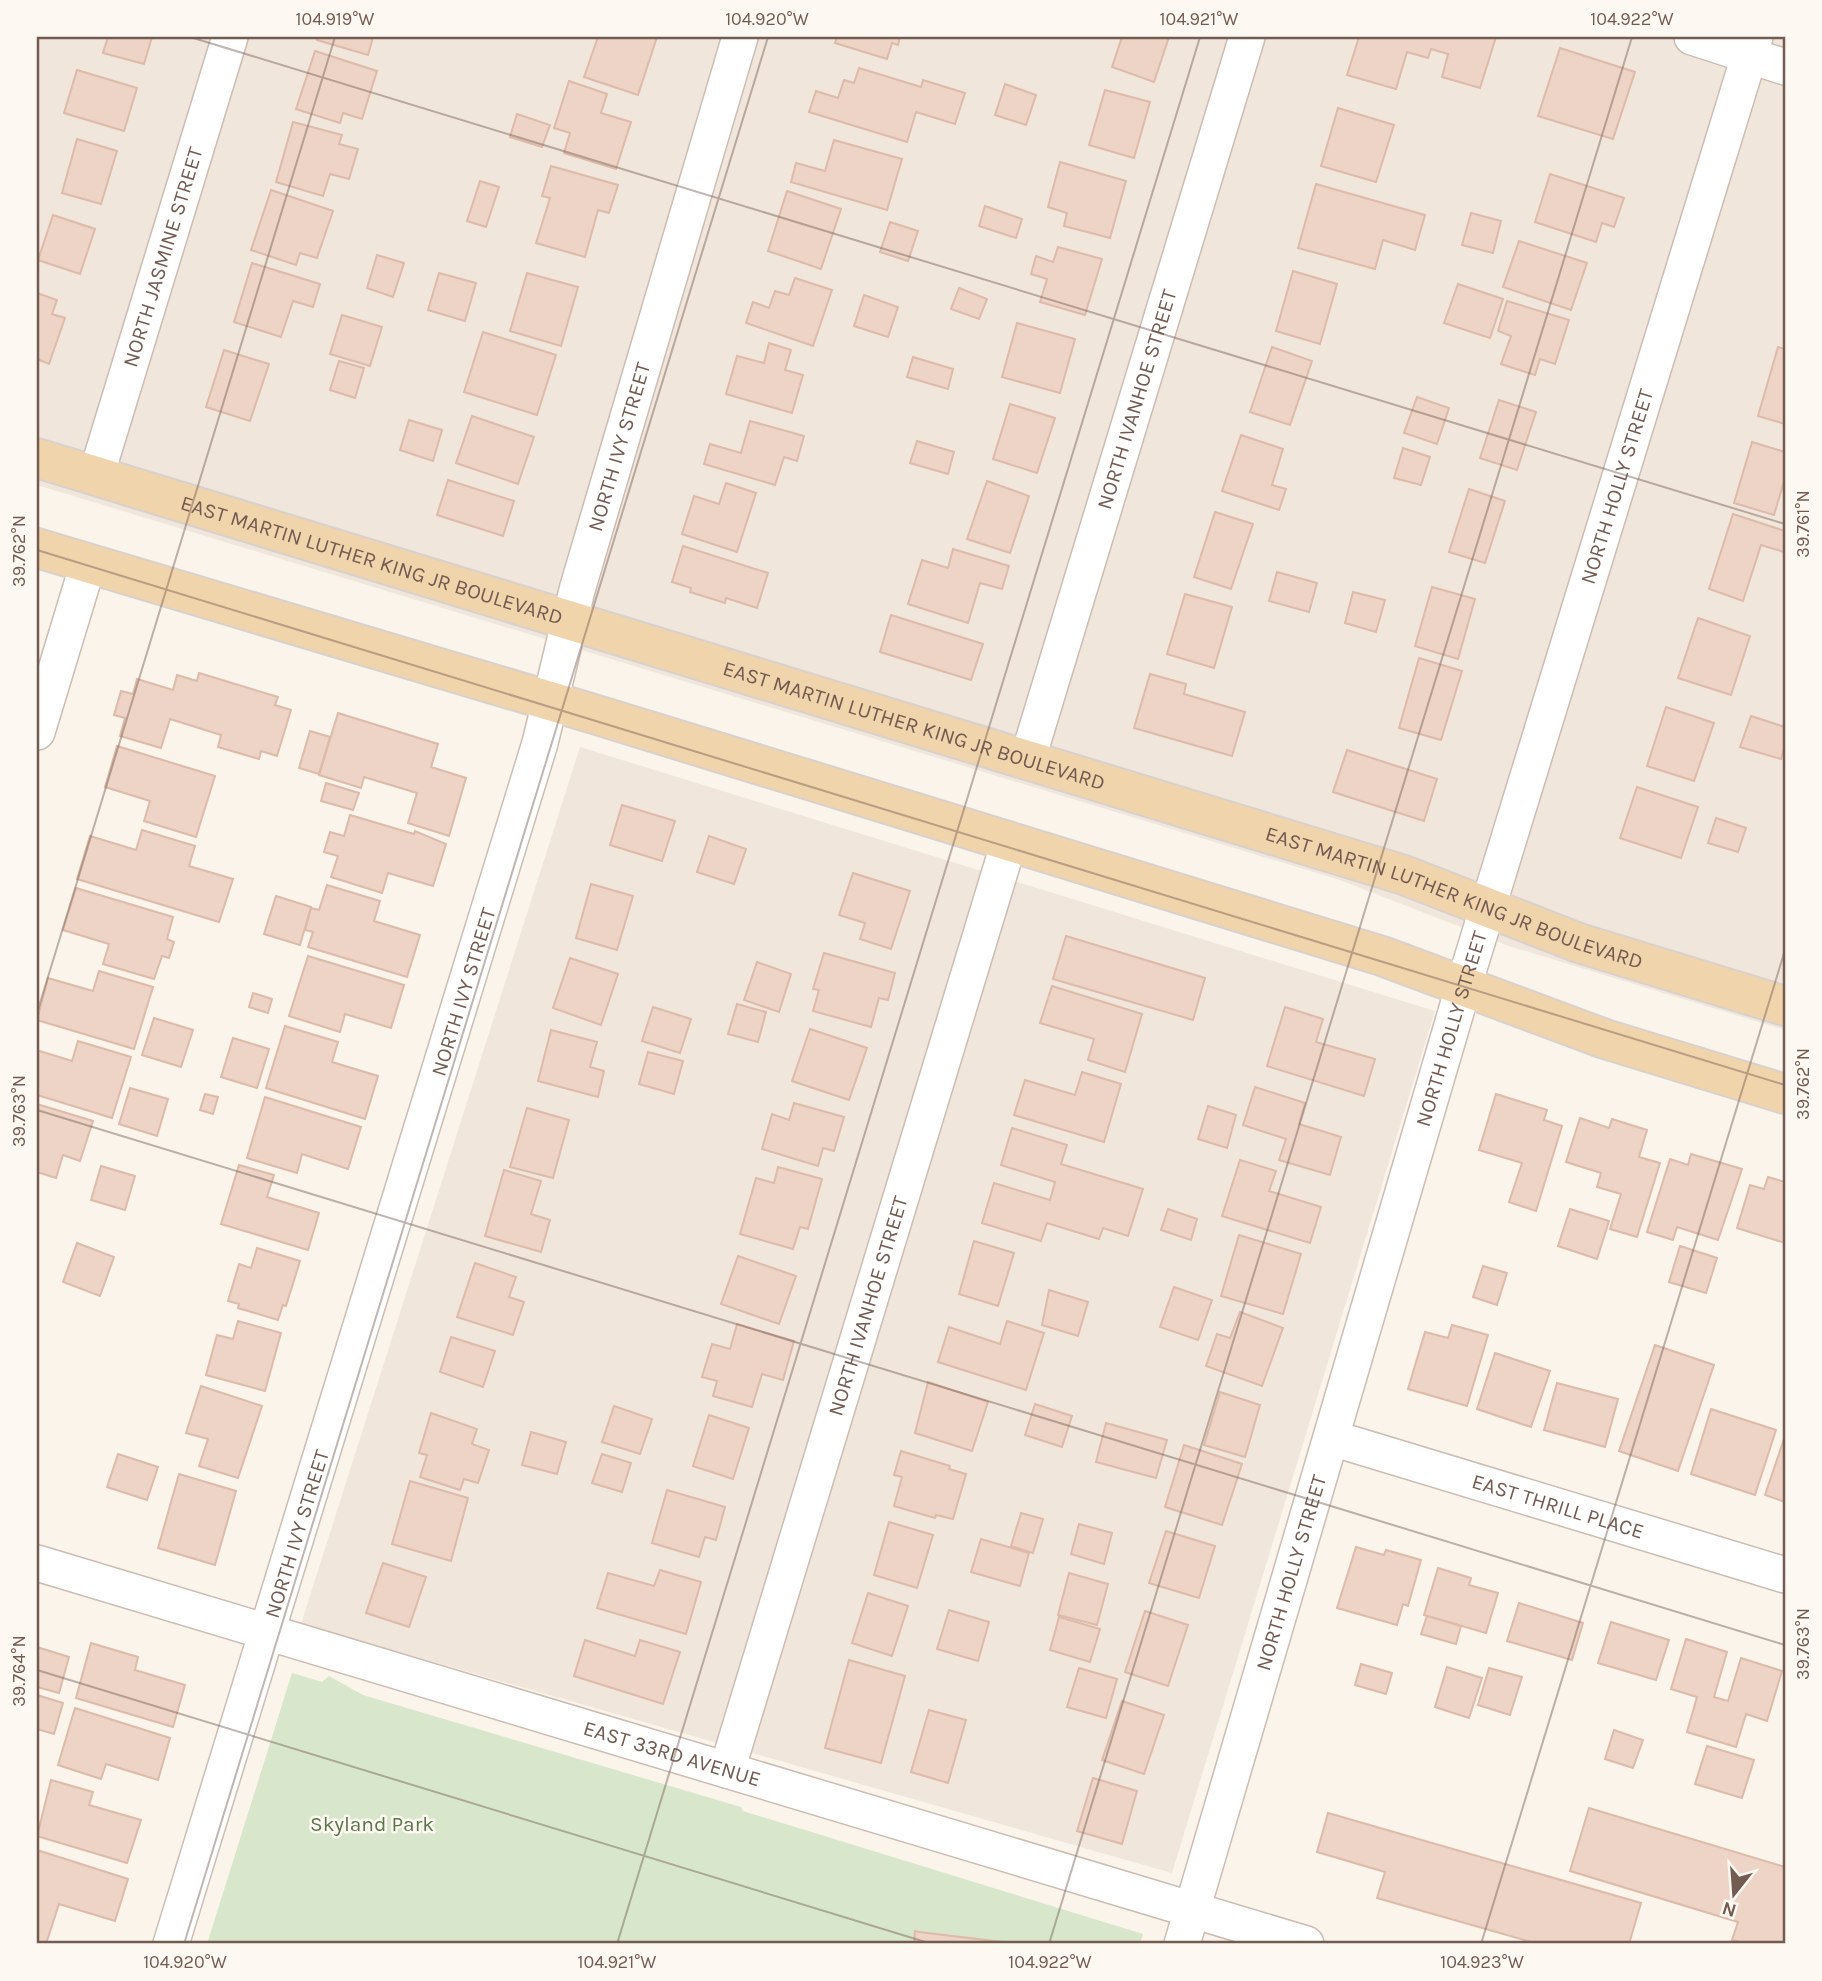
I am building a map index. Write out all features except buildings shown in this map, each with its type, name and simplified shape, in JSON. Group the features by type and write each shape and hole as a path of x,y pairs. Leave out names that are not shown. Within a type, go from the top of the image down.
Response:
{"main road":[{"name":"EAST MARTIN LUTHER KING JR BOULEVARD","path":"37,458 1404,875 1579,943 1785,1006"},
{"path":"37,548 1382,956 1605,1040 1785,1094"}],"street":[{"name":"NORTH JASMINE STREET","path":"96,476 230,37"},
{"name":"NORTH IVY STREET","path":"171,1944 540,743 570,620 740,37"},
{"name":"NORTH IVANHOE STREET","path":"1027,761 1247,37"},
{"path":"1692,37 1752,46 1785,67"},
{"name":"NORTH HOLLY STREET","path":"1182,1944 1463,988 1752,46"},
{"path":"37,732 88,564"},
{"name":"NORTH IVANHOE STREET","path":"726,1770 1009,842"},
{"name":"EAST THRILL PLACE","path":"1332,1438 1785,1574"},
{"name":"EAST 33RD AVENUE","path":"37,1563 1306,1944"}],"shaded area":[{"path":"37,37 1785,37 1785,1030 1509,946 1340,880 37,485"},
{"path":"580,747 1435,1011 1172,1873 301,1624"}],"green space":[{"name":"Skyland Park","path":"292,1673 322,1682 329,1676 363,1695 741,1807 743,1811 1143,1934 1140,1944 207,1944"}]}
